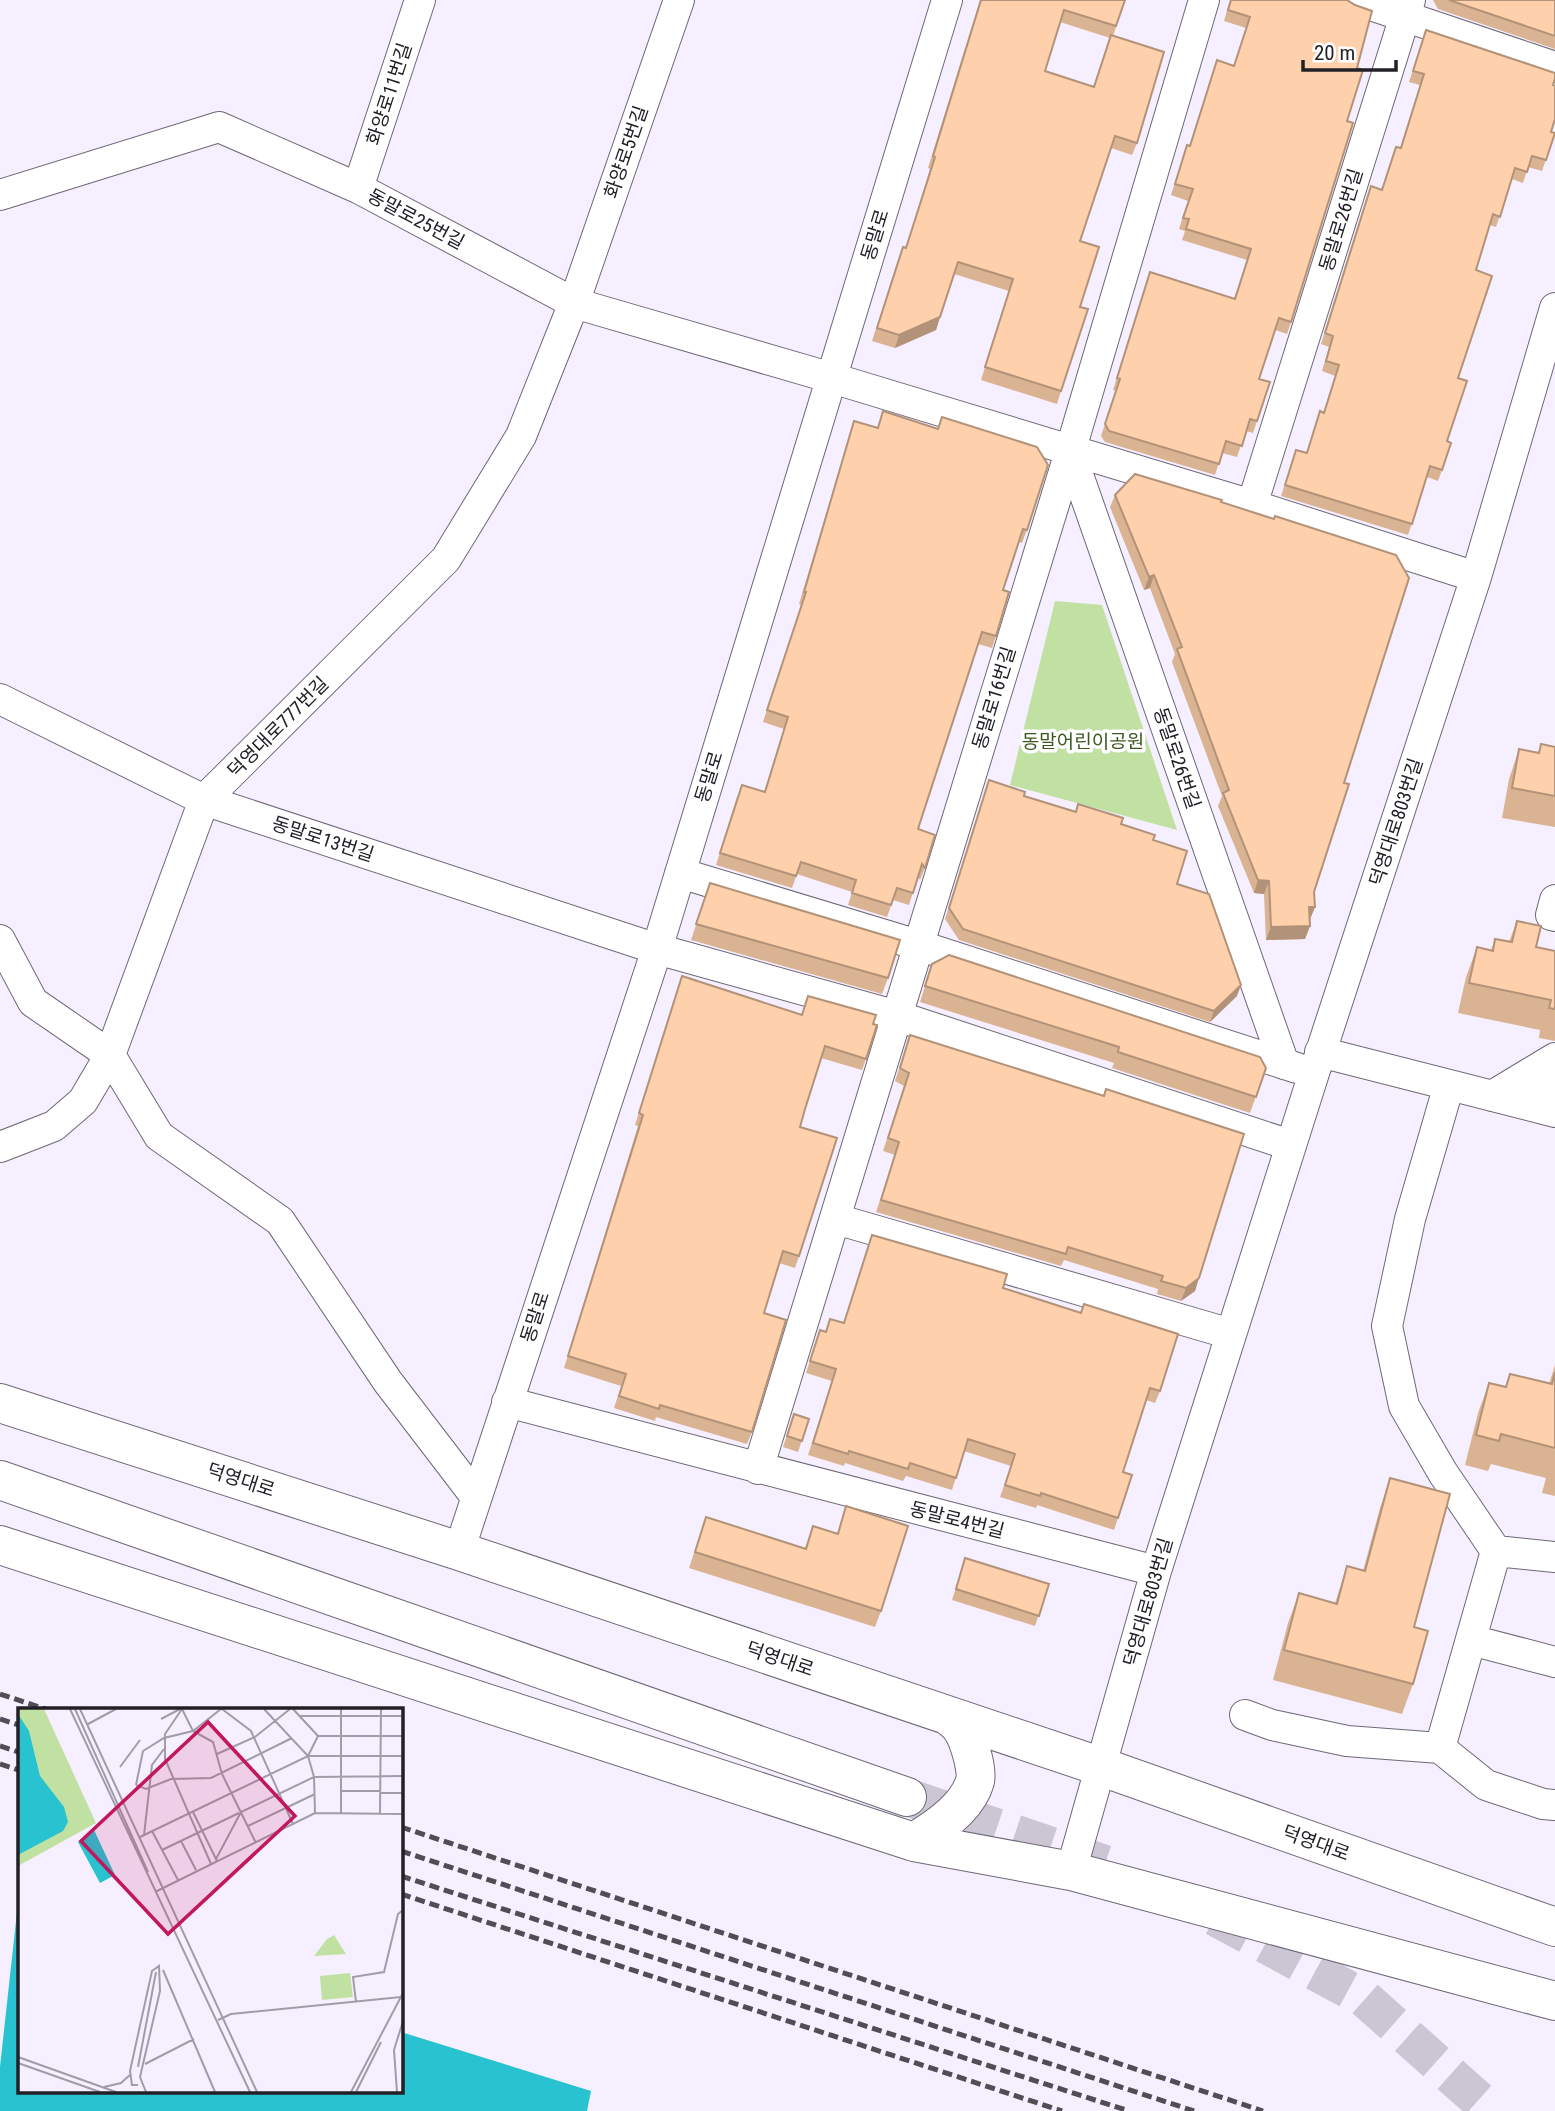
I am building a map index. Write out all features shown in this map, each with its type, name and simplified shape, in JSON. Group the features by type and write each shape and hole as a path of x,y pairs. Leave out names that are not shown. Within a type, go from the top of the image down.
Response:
{"main road":[{"name":"덕영대로","path":"0,1403 459,1551 1102,1767 1555,1927"},
{"path":"0,1480 907,1797"},
{"path":"0,1545 914,1842 1070,1871 1555,2001"},
{"path":"914,1842 935,1830 961,1807 976,1780 971,1751 962,1728 949,1716"}],"street":[{"name":"화양로11번길","path":"358,188 420,0"},
{"name":"화양로5번길","path":"574,303 679,0"},
{"name":"동말로","path":"459,1551 657,948 947,0"},
{"path":"1070,452 1204,0"},
{"path":"1356,0 1407,8 1555,66"},
{"name":"동말로26번길","path":"1252,505 1407,8"},
{"name":"동말로25번길","path":"0,195 219,127 358,188 574,303 832,378"},
{"name":"덕영대로777번길","path":"0,1147 54,1126 83,1101 110,1055 204,800 446,559 520,436 574,303"},
{"name":"덕영대로803번길","path":"1070,1871 1102,1767 1156,1571 1290,1145 1476,577 1555,308"},
{"path":"832,378 1252,505 1476,577"},
{"name":"동말로16번길","path":"836,1219 1070,452"},
{"name":"동말로26번길","path":"1070,452 1284,1064"},
{"name":"동말로13번길","path":"0,699 204,800 657,948 897,1016 1290,1145"},
{"path":"680,873 918,945 1284,1064 1317,1063 1449,1085 1541,1109 1555,1085"},
{"path":"1555,900 1551,915 1555,916"},
{"path":"0,940 33,1002 110,1055 159,1136 280,1221 388,1382 476,1497"},
{"path":"1492,1096 1555,1058"},
{"path":"1449,1085 1410,1220 1387,1326 1404,1406 1443,1473 1496,1551 1555,1558"},
{"path":"758,1469 836,1219 1231,1335"},
{"name":"동말로4번길","path":"507,1402 1156,1571"},
{"path":"1440,1748 1496,1551"},
{"path":"1471,1640 1555,1662"},
{"path":"1245,1715 1272,1725 1347,1741 1440,1748 1486,1785 1543,1804 1555,1805"}],"green space":[{"name":"동말어린이공원","path":"1055,601 1102,605 1177,830 1010,785"}],"water":[{"path":"18,1912 18,2094 402,2094 402,2032 591,2091 587,2111 0,2111 0,2067"}],"building":[{"path":"981,0 1125,0 1116,26 1064,10 1045,71 1094,87 1111,35 1164,52 1137,143 1115,136 1080,241 1099,247 1080,307 1088,309 1061,391 985,367 1013,279 958,262 940,317 899,335 877,328 935,157 933,156"},
{"path":"1231,0 1347,0 1372,11 1357,68 1363,70 1347,121 1353,123 1291,322 1279,318 1259,379 1270,382 1257,421 1250,419 1242,446 1226,441 1219,464 1109,431 1105,424 1150,272 1235,299 1251,249 1186,229 1189,219 1183,218 1193,189 1175,184 1217,60 1234,66 1250,17 1228,10"},
{"path":"1449,0 1555,0 1555,36"},
{"path":"1426,30 1555,73 1555,119 1551,132 1555,133 1546,160 1532,156 1527,172 1515,168 1500,217 1493,214 1476,270 1492,276 1458,378 1467,381 1447,441 1451,443 1442,470 1430,466 1412,524 1285,485 1296,450 1307,453 1320,411 1324,413 1339,365 1326,361 1333,336 1325,333 1371,186 1382,190 1396,147 1401,148 1424,74 1413,71"},
{"path":"883,411 938,429 942,417 1037,447 1048,465 1027,530 1023,529 1003,590 1009,592 996,636 982,632 918,829 935,835 925,868 922,864 913,893 897,888 891,905 852,893 856,880 801,862 796,876 720,853 742,785 765,792 788,717 767,710 806,592 854,421 878,428"},
{"path":"1135,474 1396,555 1409,578 1344,783 1349,784 1314,892 1315,907 1309,907 1310,926 1271,927 1269,881 1258,880 1223,793 1229,790 1177,649 1182,647 1154,575 1149,577 1115,495"},
{"path":"1541,744 1555,747 1555,796 1512,788 1519,749 1539,753"},
{"path":"989,780 1025,792 1024,796 1076,812 1078,804 1123,818 1121,824 1155,835 1153,840 1187,851 1177,884 1209,894 1241,985 1214,1011 963,929 949,908"},
{"path":"710,883 900,940 888,978 696,924"},
{"path":"1517,921 1541,926 1536,947 1555,951 1555,1009 1549,1008 1551,1000 1469,983 1477,947 1493,951 1495,939 1512,942"},
{"path":"949,955 1260,1057 1266,1068 1256,1097 1118,1052 1119,1047 925,986 932,964"},
{"path":"682,976 802,1015 808,996 876,1015 873,1024 877,1025 866,1059 825,1046 805,1109 800,1127 837,1138 799,1256 783,1251 764,1313 786,1320 752,1432 619,1396 626,1374 568,1356 643,1115 639,1113"},
{"path":"910,1035 1104,1096 1106,1089 1244,1134 1199,1278 1186,1288 1161,1281 1163,1276 1068,1247 1066,1254 881,1200 899,1142 888,1138 909,1073 900,1068"},
{"path":"872,1235 1007,1274 1003,1288 1081,1313 1084,1304 1178,1334 1160,1391 1150,1388 1123,1472 1132,1475 1118,1518 1041,1493 1040,1496 1005,1485 1015,1454 968,1439 956,1478 910,1463 908,1469 813,1443 836,1369 810,1361 820,1330 826,1332 830,1319 844,1323"},
{"path":"1555,1372 1555,1448 1501,1434 1499,1441 1476,1435 1489,1383 1506,1387 1510,1374 1552,1384"},
{"path":"794,1414 809,1419 802,1441 787,1436"},
{"path":"1390,1478 1450,1494 1414,1627 1428,1631 1413,1684 1284,1650 1299,1593 1337,1604 1347,1566 1365,1571"},
{"path":"846,1506 908,1526 881,1611 695,1552 706,1517 806,1549 813,1526 838,1534"},
{"path":"965,1558 1049,1584 1039,1616 956,1589"}],"tunnel":[{"path":"907,1797 1111,1866"},
{"path":"1215,1917 1364,1998 1491,2111"}],"railway":[{"path":"0,1694 42,1708"},
{"path":"0,1719 18,1725"},
{"path":"0,1746 18,1752"},
{"path":"0,1764 18,1770"},
{"path":"402,1827 1263,2111"},
{"path":"402,1851 1194,2111"},
{"path":"402,1876 1129,2111"},
{"path":"402,1894 1062,2111"}]}
